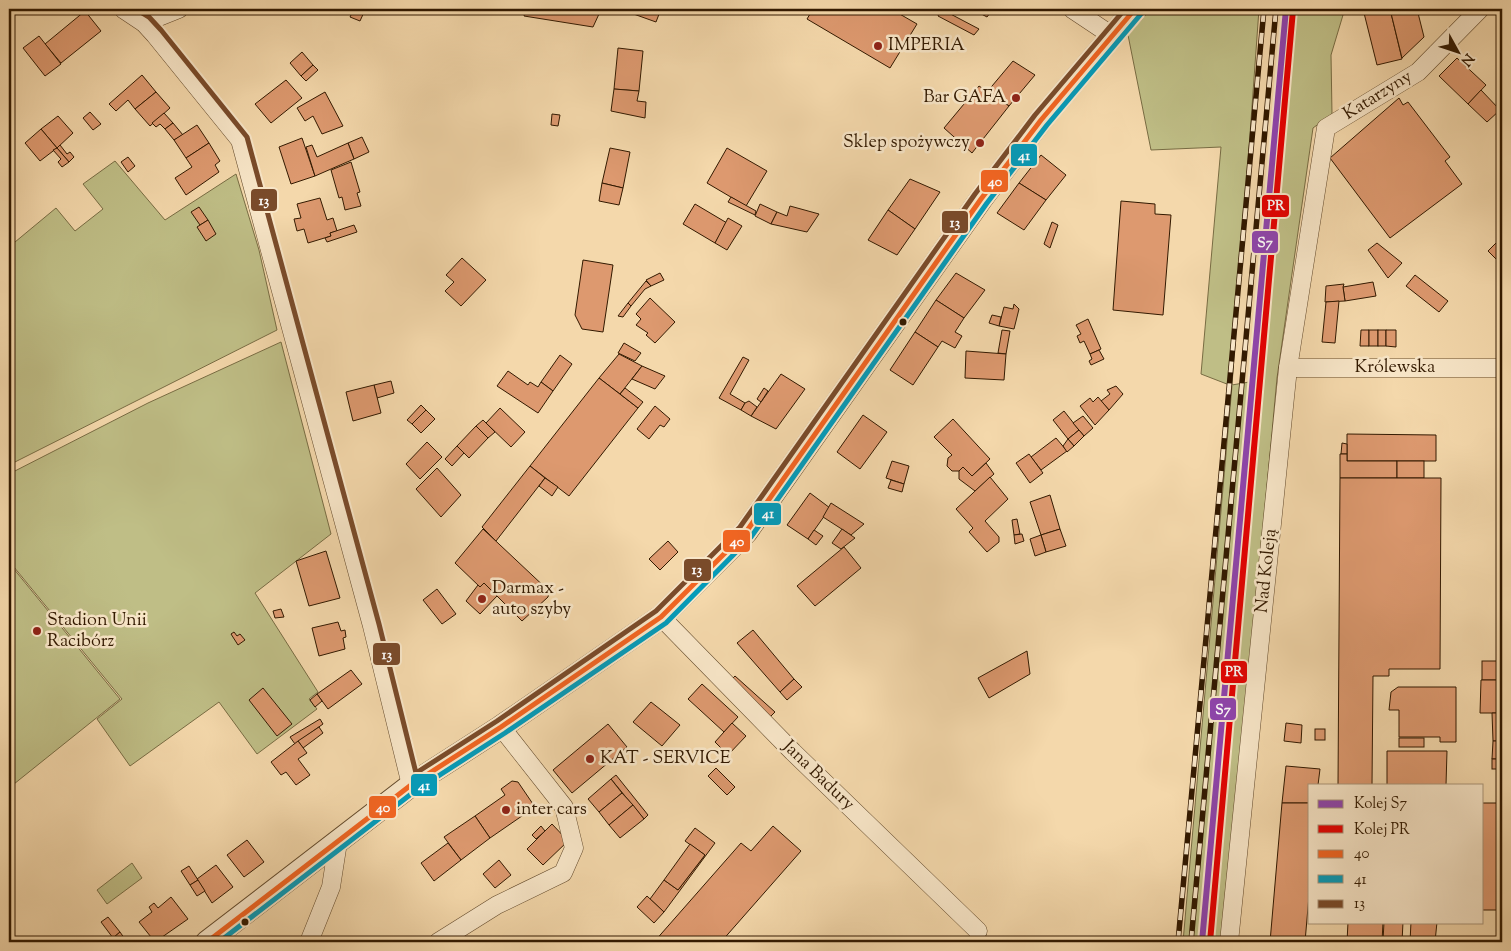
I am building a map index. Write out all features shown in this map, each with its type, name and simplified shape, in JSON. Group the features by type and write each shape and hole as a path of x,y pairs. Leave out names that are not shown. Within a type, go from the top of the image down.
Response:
{"street":[{"path":"123,9 144,23 240,140 372,626 411,785"},
{"path":"144,23 179,9"},
{"path":"1072,9 1111,35"},
{"path":"207,942 411,785 501,727 661,617 746,532 981,199 1041,120 1111,35 1135,9"},
{"name":"Katarzyny","path":"1316,202 1326,128 1418,72 1480,9"},
{"name":"Nad Koleją","path":"1229,942 1288,368 1316,202"},
{"name":"Królewska","path":"1288,368 1502,368"},
{"name":"Jana Badury","path":"661,617 793,752 978,930"},
{"path":"438,942 497,906 564,874 574,848 564,807 501,727"},
{"path":"309,942 331,887 338,842"}],"shaded area":[{"path":"1151,9 1259,9 1232,385 1249,382 1269,219 1284,134 1297,9 1342,9 1343,15 1331,55 1332,114 1313,128 1277,378 1225,942 1183,942 1232,386 1201,374 1221,147 1151,150 1128,35"},
{"path":"115,161 165,220 236,174 259,250 277,330 9,465 9,247 56,208 75,231 103,209 83,184"},
{"path":"281,342 331,534 255,593 318,692 309,699 317,709 257,754 219,702 130,766 97,719 122,699 9,561 9,474 148,403"},
{"name":"Stadion Unii Racibórz","path":"9,563 120,699 9,788"},
{"path":"132,863 142,878 107,904 97,890"}],"building":[{"path":"354,9 365,10 360,21 350,17"},
{"path":"526,9 563,9 599,14 593,27 524,16"},
{"path":"630,9 661,9 656,22 628,12"},
{"name":"IMPERIA","path":"813,9 891,9 917,24 890,68 807,19"},
{"path":"941,9 979,29 974,35 938,16"},
{"path":"972,9 993,9 987,17"},
{"path":"1363,9 1390,9 1402,59 1377,65"},
{"path":"1390,9 1417,9 1424,37 1402,58"},
{"path":"85,11 101,31 61,63 45,44"},
{"path":"39,36 61,64 45,76 23,48"},
{"path":"618,48 643,51 639,91 614,89"},
{"path":"302,52 313,65 301,76 290,63"},
{"path":"1457,58 1486,85 1468,104 1439,76"},
{"path":"1013,61 1035,75 1009,106 987,92"},
{"path":"313,65 318,70 306,81 301,76"},
{"path":"142,75 156,92 135,109 128,100 116,111 109,104"},
{"path":"286,80 302,98 271,123 255,104"},
{"path":"979,86 1009,106 972,153 944,128"},
{"path":"614,89 639,91 637,101 646,102 645,118 611,111"},
{"path":"1481,90 1500,110 1487,122 1468,104"},
{"path":"156,92 170,108 150,126 135,109"},
{"path":"325,92 343,126 322,134 313,116 305,121 297,108"},
{"path":"1399,98 1403,105 1408,102 1450,157 1445,161 1462,184 1390,238 1330,158"},
{"path":"90,112 101,124 93,130 83,118"},
{"path":"164,113 173,123 165,129 160,124 156,127 152,123"},
{"path":"552,114 560,115 558,126 551,125"},
{"path":"58,116 73,133 57,148 41,129"},
{"path":"173,123 183,135 174,140 165,129"},
{"path":"197,125 209,143 186,158 174,140"},
{"path":"41,129 57,148 40,161 25,143"},
{"path":"362,137 369,152 354,159 348,143"},
{"path":"302,138 315,176 291,184 279,147"},
{"path":"209,143 220,161 215,165 219,172 186,195 175,178 192,167 186,158"},
{"path":"348,143 354,159 315,176 306,147 312,145 317,157"},
{"path":"60,145 67,154 70,152 74,157 69,162 57,148"},
{"path":"57,148 69,162 62,167 58,162 61,159 53,150"},
{"path":"610,148 630,152 623,188 602,183"},
{"path":"727,148 767,171 746,206 707,183"},
{"path":"1041,155 1066,175 1046,200 1019,183"},
{"path":"128,157 135,166 128,172 121,162"},
{"path":"351,162 360,192 357,193 361,206 345,210 342,197 339,198 331,170"},
{"path":"910,179 940,192 915,229 888,210"},
{"path":"602,183 623,188 619,205 599,201"},
{"path":"1019,183 1046,200 1024,230 997,213"},
{"path":"731,197 756,211 755,215 728,202"},
{"path":"320,198 327,220 333,218 337,231 330,233 331,236 308,243 304,229 297,231 294,219 301,218 297,204"},
{"path":"1121,201 1155,204 1155,214 1171,215 1163,315 1113,310"},
{"path":"695,204 727,223 715,243 683,224"},
{"path":"760,204 777,212 771,224 755,216"},
{"path":"790,206 819,214 807,232 771,224 777,212 787,216"},
{"path":"199,207 208,220 200,225 191,212"},
{"path":"888,210 915,229 897,255 868,240"},
{"path":"728,218 742,226 727,250 715,243"},
{"path":"208,220 216,234 206,241 197,227"},
{"path":"1052,222 1058,225 1050,248 1044,244"},
{"path":"354,225 357,232 327,242 325,238 331,236 330,233"},
{"path":"1502,237 1502,265 1488,251"},
{"path":"1377,243 1402,263 1388,278 1368,250"},
{"path":"462,258 486,280 461,306 445,291 454,282 446,275"},
{"path":"583,260 613,265 603,332 582,329 575,315"},
{"path":"660,273 664,280 651,286 646,280"},
{"path":"956,273 985,290 964,318 936,300"},
{"path":"1415,275 1448,301 1439,312 1406,286"},
{"path":"646,281 651,286 645,289 631,306 628,303"},
{"path":"1373,282 1376,296 1345,301 1343,287"},
{"path":"1344,284 1345,301 1325,302 1326,286"},
{"path":"650,298 675,322 655,343 646,335 648,333 636,325 641,319 636,314"},
{"path":"936,300 964,318 955,332 962,336 955,348 942,341 938,347 915,332"},
{"path":"1339,301 1335,343 1322,342 1326,302"},
{"path":"628,303 631,306 623,317 618,316"},
{"path":"1014,304 1019,309 1014,329 999,326 1004,307 1013,309"},
{"path":"992,315 1001,317 999,326 989,323"},
{"path":"1088,319 1101,349 1090,354 1084,341 1080,343 1077,336 1081,334 1076,325"},
{"path":"1002,330 1010,331 1006,354 998,353"},
{"path":"1361,330 1369,330 1369,346 1360,346"},
{"path":"1369,330 1378,330 1378,346 1369,346"},
{"path":"1378,330 1386,330 1386,346 1378,346"},
{"path":"1386,330 1396,330 1396,347 1386,346"},
{"path":"915,332 938,347 913,385 890,370"},
{"path":"624,343 641,353 635,361 618,353"},
{"path":"1099,350 1104,359 1091,365 1089,361 1092,359 1090,354"},
{"path":"966,351 1006,354 1004,380 965,378"},
{"path":"619,354 642,366 620,394 599,378"},
{"path":"560,355 572,364 553,391 541,382"},
{"path":"743,357 749,360 730,394 745,403 741,410 719,398"},
{"path":"642,366 665,376 655,389 632,379"},
{"path":"508,371 528,385 530,382 538,387 541,382 553,391 538,413 497,386"},
{"path":"781,374 805,389 776,429 751,416"},
{"path":"599,378 638,408 569,496 530,466"},
{"path":"391,381 394,393 377,398 374,385"},
{"path":"374,385 381,413 353,421 346,392"},
{"path":"1116,386 1123,394 1109,410 1101,401 1110,394 1107,390"},
{"path":"625,388 643,402 638,408 620,394"},
{"path":"764,388 768,391 761,402 757,399"},
{"path":"1098,397 1109,410 1095,425 1080,406 1090,398 1093,402"},
{"path":"749,401 757,407 751,416 741,410 745,403"},
{"path":"421,405 426,410 412,424 407,420"},
{"path":"655,406 670,419 664,427 660,425 649,439 637,429"},
{"path":"500,408 525,432 511,447 486,423"},
{"path":"426,410 435,419 421,433 412,424"},
{"path":"1064,411 1079,430 1068,439 1053,420"},
{"path":"863,415 887,432 860,469 837,452"},
{"path":"1083,416 1093,428 1084,436 1073,423"},
{"path":"953,419 990,459 972,476 963,467 959,471 952,471 947,466 948,458 952,455 934,437"},
{"path":"483,420 495,432 488,438 476,426"},
{"path":"476,426 488,438 469,458 457,446"},
{"path":"1079,430 1084,436 1074,446 1068,439"},
{"path":"1347,434 1436,435 1436,461 1347,461"},
{"path":"1056,438 1067,451 1041,470 1031,457"},
{"path":"1068,439 1074,446 1067,452 1063,446"},
{"path":"427,442 442,457 420,479 406,464"},
{"path":"1342,443 1347,444 1347,454 1341,454"},
{"path":"457,446 464,453 452,466 445,459"},
{"path":"1029,454 1043,473 1030,483 1016,463"},
{"path":"1340,454 1347,454 1347,461 1397,461 1397,478 1340,478"},
{"path":"892,461 909,466 904,484 886,478"},
{"path":"1397,461 1424,461 1424,478 1397,478"},
{"path":"986,463 994,474 975,491 959,479 959,471 963,467 972,476"},
{"path":"530,466 545,478 496,541 482,527"},
{"path":"437,468 461,495 441,517 416,489"},
{"path":"990,477 1008,499 985,521 999,537 999,542 987,552 969,532 973,528 956,509"},
{"path":"545,478 558,487 552,496 539,486"},
{"path":"1340,478 1441,478 1440,669 1389,669 1389,676 1373,676 1372,784 1338,784"},
{"path":"891,480 904,484 902,492 888,488"},
{"path":"810,493 830,508 808,539 787,525"},
{"path":"1050,495 1060,529 1041,535 1030,502"},
{"path":"831,503 864,524 851,535 823,517"},
{"path":"1017,519 1020,534 1014,535 1012,520"},
{"path":"483,529 549,591 548,597 522,621 484,583 480,587 455,563"},
{"path":"842,529 855,538 841,549 832,543"},
{"path":"1060,529 1066,546 1046,552 1041,535"},
{"path":"814,530 823,536 816,545 808,539"},
{"path":"1022,534 1024,541 1015,544 1014,535"},
{"path":"1041,535 1046,552 1035,556 1030,539"},
{"path":"668,541 678,552 660,570 649,559"},
{"path":"844,547 861,568 815,606 797,586"},
{"path":"326,551 340,598 309,606 296,561"},
{"name":"Darmax - auto szyby","path":"484,583 497,596 480,614 466,601 478,585 480,587"},
{"path":"437,589 456,614 442,624 423,600"},
{"path":"281,609 284,617 275,618 273,611"},
{"path":"338,622 341,631 345,630 346,637 343,638 345,649 319,656 312,628"},
{"path":"753,630 794,679 780,692 737,643"},
{"path":"234,632 237,636 240,634 245,640 238,645 231,634"},
{"path":"1027,651 1030,674 989,698 978,678"},
{"path":"1482,661 1502,661 1502,680 1482,680"},
{"path":"351,670 362,684 328,709 317,694"},
{"path":"735,676 775,712 768,719 729,682"},
{"path":"794,679 802,687 787,700 780,692"},
{"path":"1481,680 1502,680 1502,713 1480,713"},
{"path":"702,684 738,717 724,732 688,699"},
{"path":"1398,687 1456,687 1456,742 1440,742 1440,737 1399,737 1399,710 1389,710 1391,692"},
{"path":"263,688 292,724 277,736 249,700"},
{"path":"317,694 322,701 315,707 310,700"},
{"path":"651,702 680,725 662,746 633,722"},
{"path":"1492,713 1502,713 1502,741 1493,741"},
{"path":"320,719 323,724 295,744 290,737"},
{"path":"732,723 746,736 728,755 715,742"},
{"path":"1286,723 1302,725 1301,743 1284,741"},
{"name":"KAT - SERVICE","path":"608,724 627,747 572,793 553,770"},
{"path":"319,727 323,733 303,748 298,741"},
{"path":"1315,729 1325,729 1325,740 1315,740"},
{"path":"1399,738 1424,738 1424,747 1399,747"},
{"path":"298,741 307,753 298,759 310,775 296,785 286,772 281,775 271,762"},
{"path":"1493,741 1502,741 1502,759 1492,759"},
{"path":"1387,751 1447,751 1446,784 1387,784"},
{"path":"1492,759 1502,759 1502,769 1492,769"},
{"path":"1286,766 1320,769 1318,784 1308,784 1308,803 1282,803"},
{"path":"716,768 735,787 727,795 708,776"},
{"path":"616,775 648,815 644,819 611,779"},
{"path":"611,779 622,793 599,812 588,799"},
{"name":"inter cars","path":"512,781 518,782 535,807 490,838 475,816 505,795 501,789"},
{"path":"622,793 633,805 609,825 599,812"},
{"path":"1282,803 1308,803 1308,907 1305,942 1270,942"},
{"path":"1484,803 1502,803 1502,910 1484,910"},
{"path":"633,805 644,819 620,838 609,825"},
{"path":"475,816 490,838 461,860 444,837"},
{"path":"552,824 568,841 543,865 527,849"},
{"path":"541,826 545,831 536,839 532,835"},
{"path":"773,826 801,851 721,942 654,942 741,843 751,851"},
{"path":"695,828 715,843 664,912 650,899 664,880 678,890 705,855 685,841"},
{"path":"247,840 264,862 244,877 227,855"},
{"path":"448,843 461,860 434,881 421,863"},
{"path":"690,844 705,855 678,890 664,880"},
{"path":"499,860 511,875 495,888 483,874"},
{"path":"216,865 233,887 212,903 197,879"},
{"path":"189,866 198,880 190,885 181,871"},
{"path":"198,880 205,891 197,896 190,885"},
{"path":"647,896 664,912 654,923 637,907"},
{"path":"171,897 188,919 155,942 139,922 152,912 149,907 154,903 158,908"},
{"path":"108,917 120,932 113,938 101,922"},
{"path":"1348,924 1383,924 1382,942 1347,942"},
{"path":"1384,924 1403,924 1402,942 1383,941"},
{"path":"1411,924 1437,924 1435,942 1410,942"},
{"path":"120,932 127,942 107,942 113,938"}],"railway":[{"path":"1178,942 1264,9"},
{"path":"1191,942 1276,9"}],"rail line":[{"name":"S7","path":"1202,942 1286,9"},
{"name":"PR","path":"1210,942 1293,10"}],"transit line":[{"name":"13","path":"136,9 149,17 161,30 247,137 379,624 416,773 497,721 656,611 740,527 975,194 1035,115 1125,9"},
{"name":"40","path":"207,942 411,785 501,727 661,617 746,532 981,199 1041,120 1135,9"},
{"name":"41","path":"219,942 415,791 505,733 666,623 751,537 987,203 1047,125 1141,14"}],"place":[{"name":"IMPERIA","path":"878,46"},
{"name":"Bar GAFA","path":"1016,98"},
{"name":"Sklep spożywczy","path":"980,143"},
{"name":"Darmax - auto szyby","path":"482,599"},
{"name":"Stadion Unii Racibórz","path":"37,631"},
{"name":"KAT - SERVICE","path":"590,759"},
{"name":"inter cars","path":"506,810"}]}
